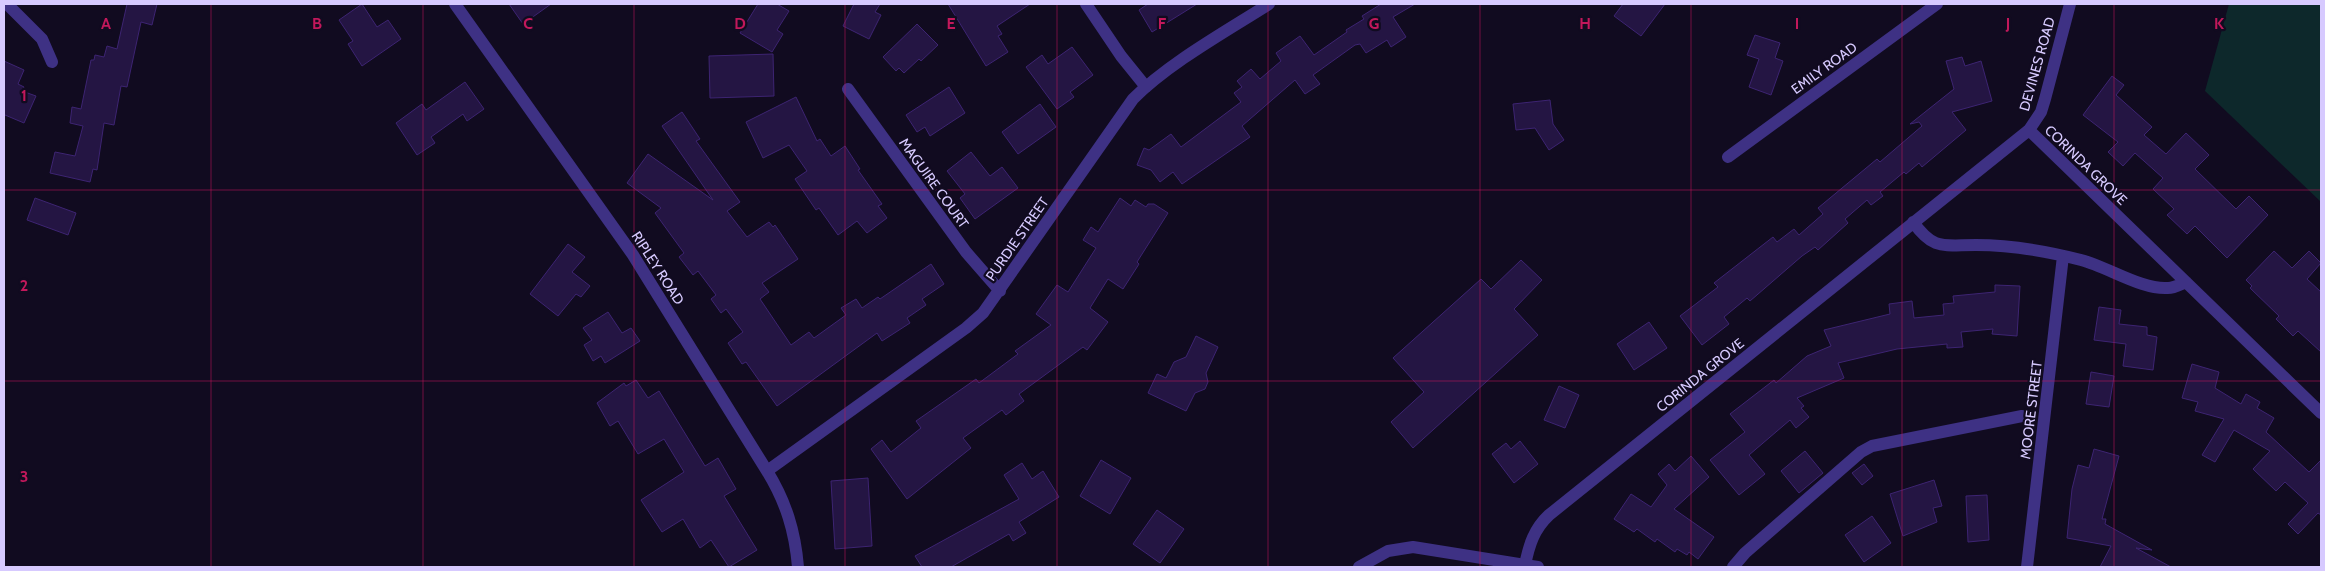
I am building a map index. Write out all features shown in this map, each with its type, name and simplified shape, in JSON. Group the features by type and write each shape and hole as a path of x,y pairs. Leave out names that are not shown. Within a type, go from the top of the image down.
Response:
{"street":[{"path":"7,4 42,38 52,62"},
{"name":"RIPLEY ROAD","path":"455,4 633,255 767,471 782,496 789,514 798,567"},
{"path":"1086,4 1120,56 1146,86"},
{"name":"PURDIE STREET","path":"767,471 966,328 983,313 1123,112 1146,86 1269,4"},
{"name":"EMILY ROAD","path":"1728,157 1937,4"},
{"name":"DEVINES ROAD","path":"2029,130 2041,112 2070,4"},
{"name":"MAGUIRE COURT","path":"848,89 966,252 1000,291"},
{"name":"CORINDA GROVE","path":"1525,564 1532,537 1549,515 2029,130 2321,413"},
{"path":"1913,222 1928,241 1941,245 2013,246 2101,266 2155,287 2170,288 2186,282"},
{"name":"MOORE STREET","path":"2027,567 2063,256"},
{"path":"1733,567 1745,553 1861,452 1872,446 2022,416"},
{"path":"1359,567 1388,551 1413,546 1538,567"}],"green space":[{"path":"2229,4 2321,4 2321,202 2205,91"}],"building":[{"path":"127,4 157,4 152,25 141,22 127,87 121,86 114,125 104,123 97,170 93,169 90,182 50,173 55,152 75,156 83,126 70,123 72,107 81,109 91,60 94,60 95,55 104,57 107,46 117,49"},
{"path":"362,4 377,27 388,20 401,39 362,66 348,44 353,41 339,20"},
{"path":"509,4 551,4 523,24"},
{"path":"758,4 777,4 789,11 777,30 783,34 772,52 740,33"},
{"path":"854,4 880,4 875,12 881,15 869,39 843,26"},
{"path":"948,4 1030,4 997,26 1002,34 998,36 1008,52 986,66"},
{"path":"1148,4 1197,4 1152,32 1139,10"},
{"path":"1381,4 1415,4 1393,17 1406,37 1391,47 1387,40 1366,53 1360,44 1355,45 1313,75 1320,84 1305,94 1295,80 1242,126 1250,137 1182,184 1173,172 1160,182 1151,170 1137,165 1144,148 1149,150 1171,134 1181,147 1241,102 1234,93 1242,87 1237,81 1251,69 1260,79 1281,61 1276,53 1300,36 1314,55 1347,32 1346,30 1364,19 1362,16"},
{"path":"1623,4 1665,4 1641,36 1614,16"},
{"path":"917,24 938,45 921,61 919,59 904,73 899,68 896,71 883,57"},
{"path":"1755,35 1780,43 1775,58 1783,61 1771,95 1749,87 1759,59 1747,55"},
{"path":"1072,47 1093,75 1070,92 1074,97 1057,109 1026,67 1042,55 1048,64"},
{"path":"773,54 774,96 710,98 709,56"},
{"path":"1962,57 1965,66 1981,61 1992,101 1952,112 1966,130 1922,167 1919,163 1906,174 1904,172 1880,192 1883,196 1871,205 1867,200 1845,219 1848,223 1818,250 1815,247 1802,256 1750,301 1747,298 1724,317 1729,324 1702,345 1680,316 1718,287 1714,283 1773,237 1777,242 1794,229 1799,235 1823,214 1818,208 1877,159 1880,162 1922,126 1919,122 1910,124 1954,89 1946,61"},
{"path":"4,61 24,70 18,84 24,87 22,91 36,96 24,123 5,115 4,117"},
{"path":"2112,76 2124,85 2116,95 2152,127 2144,135 2166,154 2186,133 2209,155 2195,169 2236,209 2249,196 2268,215 2227,258 2195,226 2187,234 2167,215 2174,209 2153,189 2163,178 2135,153 2123,166 2108,152 2118,142 2083,115"},
{"path":"465,82 484,109 467,121 463,114 431,137 435,143 417,155 396,123 422,104 426,110"},
{"path":"949,87 965,113 930,136 925,127 917,132 906,115"},
{"path":"796,97 817,141 820,139 831,156 845,146 860,169 858,170 882,204 878,206 887,218 867,233 857,221 838,235 819,208 816,210 795,179 807,171 789,145 763,158 746,122"},
{"path":"1550,100 1553,124 1564,140 1549,150 1535,128 1516,130 1513,104"},
{"path":"1040,104 1056,127 1018,154 1002,132"},
{"path":"682,112 700,139 696,141 740,202 727,211 747,237 769,222 773,227 775,225 798,259 762,283 769,292 760,299 791,345 809,332 814,338 846,315 841,308 856,299 862,308 878,297 880,299 931,264 944,284 922,299 926,305 907,318 910,323 882,341 877,333 777,406 746,362 742,364 728,343 743,332 726,309 721,313 711,299 716,295 698,271 693,275 679,257 684,253 655,213 661,208 627,183 648,154 713,200 662,126"},
{"path":"971,152 990,176 1002,167 1018,188 975,219 960,198 965,194 947,171"},
{"path":"35,198 76,213 68,235 27,220"},
{"path":"1120,198 1131,206 1135,200 1146,207 1148,204 1154,204 1168,213 1137,262 1139,264 1123,289 1108,279 1090,308 1108,322 1087,350 1083,347 1019,394 1024,401 1006,415 1002,410 963,438 971,448 907,499 871,449 882,440 891,452 921,428 916,421 976,379 979,383 1018,354 1015,351 1051,325 1036,314 1057,285 1068,292 1096,248 1083,240 1091,227 1098,232"},
{"path":"568,244 585,257 572,272 590,286 581,297 576,294 558,316 530,294"},
{"path":"2274,251 2292,268 2309,251 2321,263 2307,279 2321,292 2321,352 2298,331 2293,336 2276,319 2279,316 2250,288 2252,286 2246,280"},
{"path":"1521,260 1542,280 1514,309 1538,335 1413,448 1391,422 1424,392 1393,358 1481,279 1491,289"},
{"path":"1995,285 2020,286 2017,336 1992,334 1993,329 1961,332 1963,347 1947,348 1947,344 1897,349 1838,363 1844,378 1797,398 1804,406 1801,408 1809,417 1796,428 1790,420 1749,455 1765,474 1739,495 1710,460 1745,432 1730,414 1774,380 1776,383 1807,356 1831,346 1824,330 1890,314 1889,304 1912,301 1914,318 1944,315 1943,304 1954,303 1953,296 1995,292"},
{"path":"2099,307 2121,310 2119,324 2147,327 2147,335 2157,337 2153,370 2123,366 2126,344 2094,340"},
{"path":"608,312 622,333 631,328 640,341 605,363 601,356 593,361 584,345 592,340 583,328"},
{"path":"1649,322 1667,348 1634,370 1617,344"},
{"path":"1196,336 1218,347 1206,373 1208,382 1205,389 1195,393 1186,411 1148,393 1157,374 1166,378 1174,362 1186,357"},
{"path":"2192,364 2219,372 2215,388 2241,404 2246,394 2260,402 2257,408 2274,418 2266,432 2309,472 2321,460 2321,515 2318,513 2298,534 2288,524 2308,503 2285,482 2276,491 2253,469 2270,451 2234,430 2215,462 2202,455 2224,419 2195,411 2198,402 2182,398"},
{"path":"2091,372 2114,376 2109,407 2086,404"},
{"path":"636,380 648,398 659,391 705,466 718,458 736,489 724,496 757,550 729,567 711,540 700,548 683,519 662,532 641,500 684,472 664,439 638,454 618,421 610,426 597,403 624,383 626,386"},
{"path":"1559,386 1579,395 1565,428 1544,420"},
{"path":"1520,441 1538,464 1514,483 1492,454 1506,443 1511,449"},
{"path":"2094,449 2119,456 2102,519 2106,519 2105,524 2152,550 2136,548 2171,567 2100,567 2111,546 2067,538 2072,489 2078,465 2089,468"},
{"path":"1805,451 1823,473 1799,493 1781,471"},
{"path":"1691,456 1709,477 1674,509 1714,537 1698,559 1689,552 1687,555 1677,549 1675,552 1657,539 1655,542 1637,529 1634,532 1614,519 1631,494 1651,507 1667,485 1658,474 1669,464 1675,471"},
{"path":"1101,460 1131,478 1110,514 1080,496"},
{"path":"1022,463 1032,479 1043,471 1059,497 1019,522 1026,533 1013,541 1009,534 951,567 922,567 915,556 1019,499 1004,475"},
{"path":"1864,464 1873,476 1862,485 1852,473"},
{"path":"868,478 872,546 835,549 831,481"},
{"path":"1934,480 1942,506 1933,508 1937,522 1903,536 1890,494"},
{"path":"1987,495 1989,540 1968,542 1966,496"},
{"path":"1157,510 1184,529 1160,563 1133,544"},
{"path":"1872,516 1891,543 1864,562 1845,535"}]}
